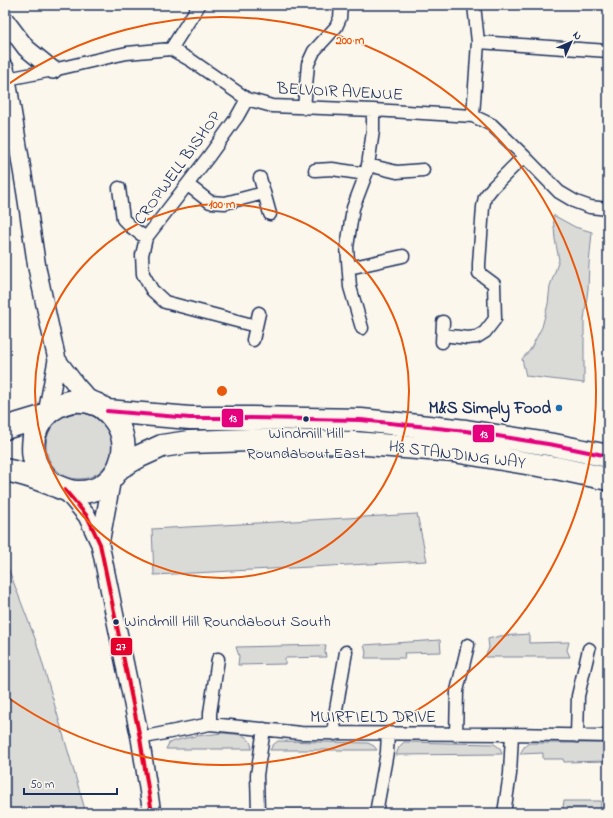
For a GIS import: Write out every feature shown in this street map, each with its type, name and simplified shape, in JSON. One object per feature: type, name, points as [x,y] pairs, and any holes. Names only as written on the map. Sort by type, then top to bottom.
[{"type":"highway","points":[[7,428],[46,414],[57,406],[68,402],[80,401],[100,407],[118,423],[123,438],[124,453],[115,473],[102,486],[90,491],[77,492],[9,470]]},
{"type":"highway","name":"H8 STANDING WAY","points":[[100,407],[190,418],[360,420],[466,431],[608,456]]},
{"type":"highway","points":[[46,414],[36,429],[33,444],[35,460],[42,474],[59,487]]},
{"type":"highway","name":"H8 STANDING WAY","points":[[115,473],[140,456],[162,446],[189,442],[251,440],[354,443],[454,451],[556,468],[608,479]]},
{"type":"street","points":[[46,414],[57,360],[37,268],[6,74],[53,70],[120,54],[171,49],[199,5]]},
{"type":"street","points":[[304,108],[308,64],[314,51],[336,27],[340,18],[341,5]]},
{"type":"street","points":[[472,116],[478,42],[474,5]]},
{"type":"street","points":[[5,20],[26,48],[53,70]]},
{"type":"street","points":[[478,42],[608,51]]},
{"type":"street","name":"BELVOIR AVENUE","points":[[171,49],[192,61],[247,99],[272,106],[472,116],[492,125],[559,192],[576,202],[590,207],[608,209]]},
{"type":"street","name":"CROPWELL BISHOP","points":[[247,99],[237,117],[188,185],[146,238],[142,255],[143,274],[152,290],[165,302],[256,326]]},
{"type":"street","points":[[362,328],[350,287],[347,247],[353,208],[367,170],[373,131],[373,110]]},
{"type":"street","points":[[443,322],[443,339],[467,338],[477,337],[485,332],[494,319],[494,284],[479,273],[483,207],[485,197],[493,187],[524,156]]},
{"type":"street","points":[[316,170],[367,170],[397,172],[422,170]]},
{"type":"street","points":[[260,178],[270,214]]},
{"type":"street","points":[[188,185],[210,202],[225,204],[264,193]]},
{"type":"street","points":[[119,188],[124,219],[131,227],[146,238]]},
{"type":"street","points":[[349,268],[403,256]]},
{"type":"street","points":[[253,340],[259,314]]},
{"type":"street","points":[[57,360],[76,385],[100,407]]},
{"type":"street","points":[[100,544],[115,473]]},
{"type":"street","points":[[59,487],[87,516],[100,544],[140,738],[152,813]]},
{"type":"street","points":[[456,734],[457,691],[468,645]]},
{"type":"street","points":[[577,736],[578,696],[589,649]]},
{"type":"street","points":[[335,734],[334,721],[346,652]]},
{"type":"street","points":[[210,724],[210,713],[218,659]]},
{"type":"street","name":"MUIRFIELD DRIVE","points":[[140,738],[210,724],[301,733],[608,736]]},
{"type":"street","points":[[258,813],[257,776],[264,729]]},
{"type":"street","points":[[376,813],[387,752],[388,733]]},
{"type":"street","points":[[504,813],[510,774],[512,734]]},
{"type":"shaded area","points":[[553,215],[575,227],[592,232],[584,320],[584,383],[526,376],[522,359],[530,350],[542,327],[548,304],[550,286],[559,260]]},
{"type":"shaded area","points":[[73,413],[85,413],[92,415],[103,422],[110,433],[112,446],[110,459],[103,470],[92,477],[85,479],[73,479],[66,477],[55,470],[48,459],[46,452],[46,440],[48,433],[55,422],[66,415]]},
{"type":"shaded area","points":[[417,514],[427,561],[154,575],[152,529]]},
{"type":"shaded area","points":[[5,560],[36,641],[86,813],[5,813]]},
{"type":"shaded area","points":[[529,634],[529,643],[569,642],[567,650],[570,657],[485,657],[489,648],[488,639],[500,636]]},
{"type":"shaded area","points":[[440,640],[441,652],[404,653],[405,658],[365,658],[366,652],[364,645]]},
{"type":"shaded area","points":[[326,645],[326,657],[285,658],[285,664],[238,665],[239,656],[236,647]]},
{"type":"shaded area","points":[[223,733],[238,734],[246,737],[251,744],[252,749],[166,749],[169,743],[182,739]]},
{"type":"shaded area","points":[[278,741],[368,743],[374,746],[377,750],[270,750]]},
{"type":"shaded area","points":[[404,742],[494,744],[500,748],[502,754],[396,755],[399,747]]},
{"type":"shaded area","points":[[529,743],[608,743],[608,761],[564,762],[563,759],[543,759],[543,753],[520,754],[524,747]]},
{"type":"shaded area","points":[[564,801],[601,801],[600,813],[562,813]]},
{"type":"shaded area","points":[[267,809],[350,809],[351,813],[268,813]]},
{"type":"transit line","name":"13","points":[[107,411],[190,418],[361,420],[466,431],[554,445],[608,456]]},
{"type":"transit line","name":"27","points":[[65,490],[87,516],[100,544],[140,738],[152,813]]},
{"type":"place","name":"M&S Simply Food","points":[[559,408]]},
{"type":"place","name":"Windmill Hill Roundabout East","points":[[306,419]]},
{"type":"place","name":"Windmill Hill Roundabout South","points":[[116,622]]}]
